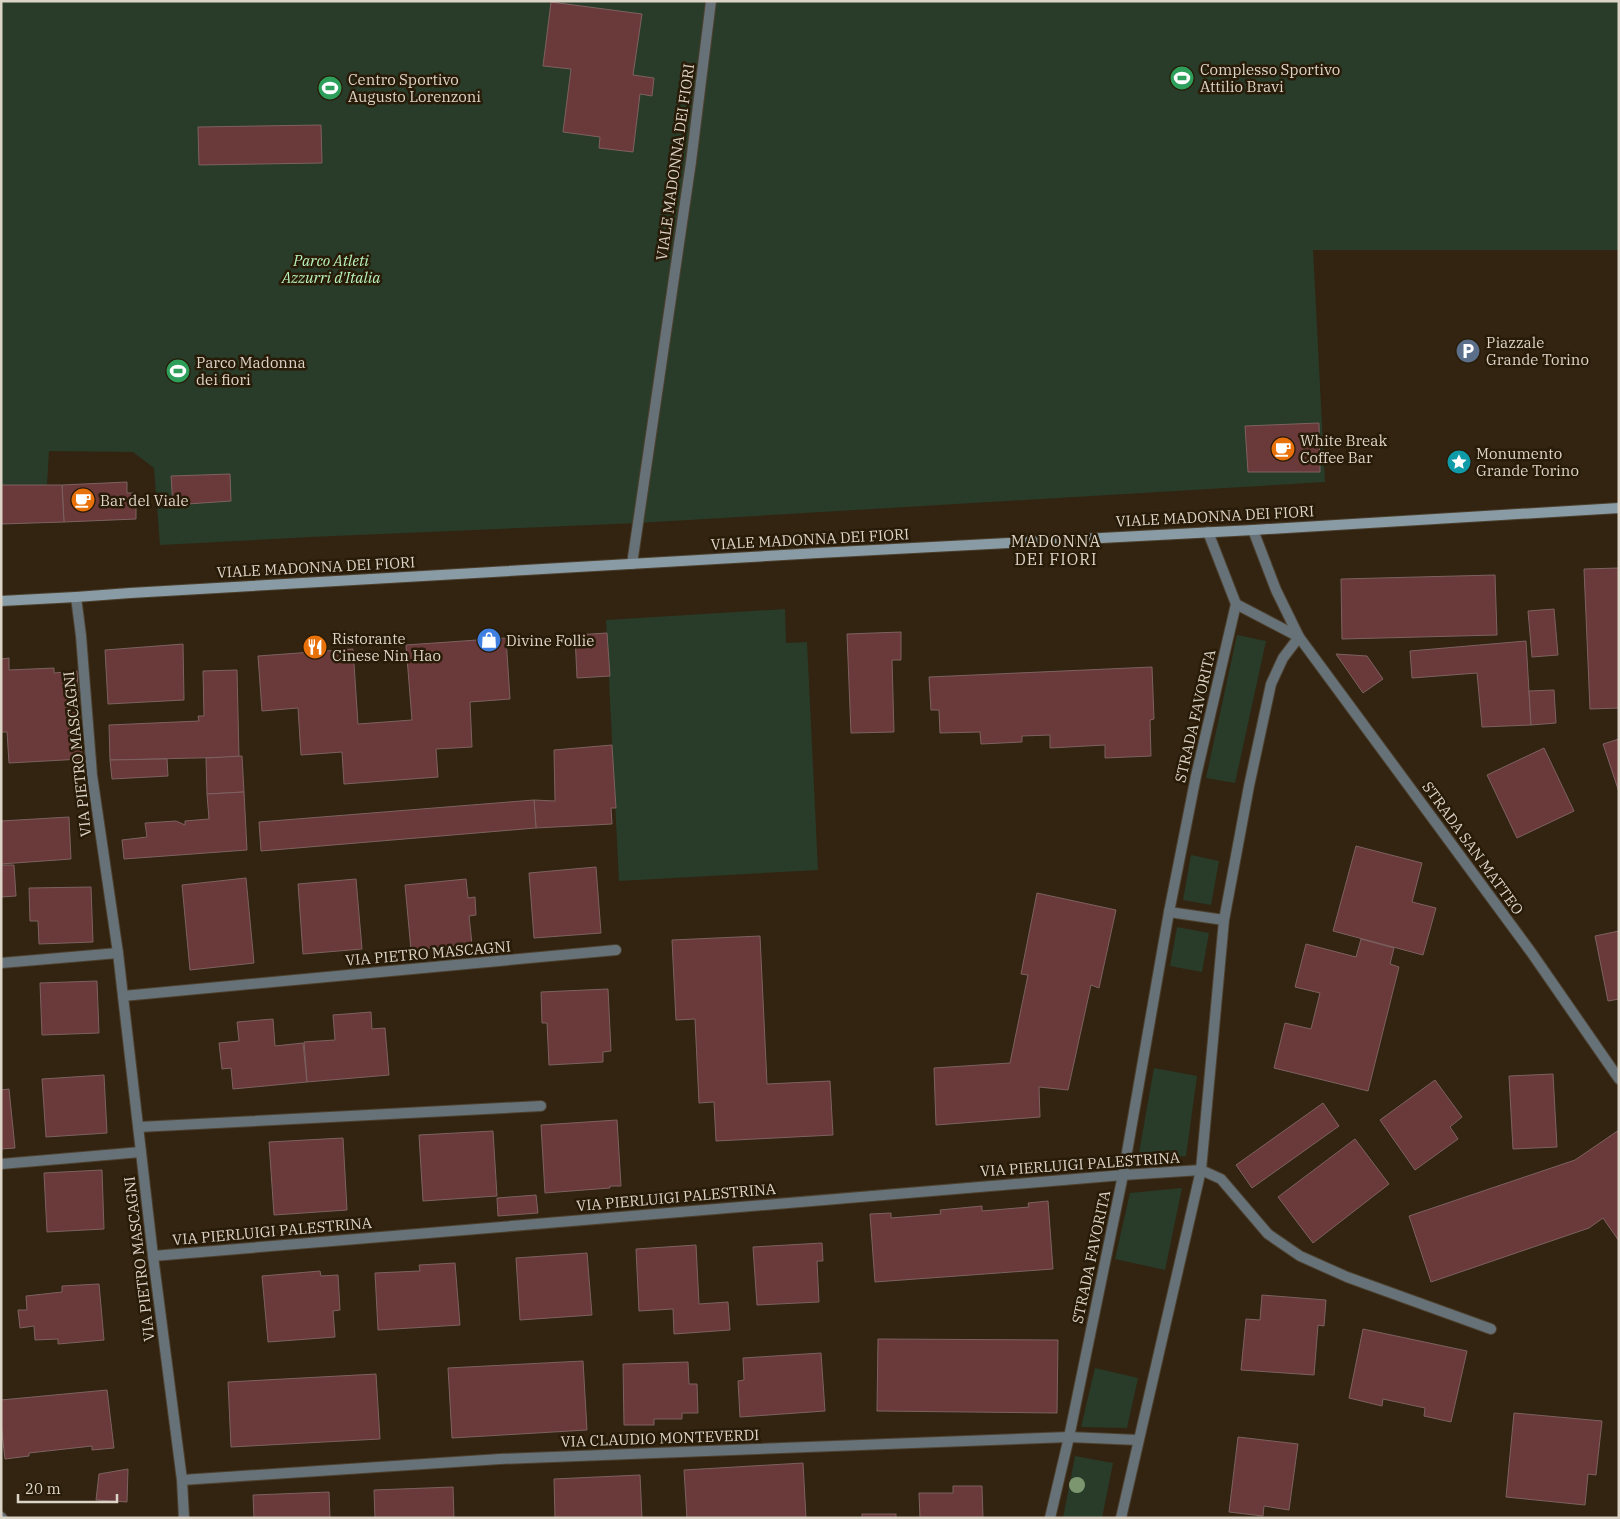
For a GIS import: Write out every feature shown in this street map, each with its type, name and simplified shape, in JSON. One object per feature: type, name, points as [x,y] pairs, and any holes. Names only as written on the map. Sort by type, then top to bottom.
[{"type":"main road","name":"VIALE MADONNA DEI FIORI","points":[[1,601],[1619,508]]},
{"type":"street","name":"VIALE MADONNA DEI FIORI","points":[[632,564],[691,162],[711,1]]},
{"type":"street","name":"STRADA SAN MATTEO","points":[[1253,530],[1276,590],[1299,637],[1531,952],[1619,1079]]},
{"type":"street","points":[[1208,532],[1236,604]]},
{"type":"street","name":"VIA PIETRO MASCAGNI","points":[[76,598],[81,636],[92,774],[118,953],[153,1256],[182,1480],[184,1518]]},
{"type":"street","name":"STRADA SAN MATTEO","points":[[1236,604],[1299,637]]},
{"type":"street","name":"STRADA FAVORITA","points":[[1050,1518],[1069,1437],[1122,1175],[1169,912],[1196,776],[1236,604]]},
{"type":"street","points":[[1121,1518],[1201,1170],[1224,920],[1247,796],[1271,684],[1282,658],[1299,637]]},
{"type":"street","points":[[1169,912],[1224,920]]},
{"type":"street","name":"VIA PIETRO MASCAGNI","points":[[123,996],[616,950]]},
{"type":"street","points":[[1,963],[118,953]]},
{"type":"street","points":[[139,1127],[541,1106]]},
{"type":"street","points":[[1,1164],[141,1152]]},
{"type":"street","points":[[1201,1170],[1220,1179],[1268,1234],[1300,1256],[1347,1277],[1491,1329]]},
{"type":"street","name":"VIA PIERLUIGI PALESTRINA","points":[[153,1256],[1201,1170]]},
{"type":"street","name":"VIA CLAUDIO MONTEVERDI","points":[[182,1480],[500,1459],[1069,1437],[1138,1440]]},
{"type":"green space","name":"Parco Atleti Azzurri d'Italia","points":[[1,1],[1619,1],[1619,250],[1313,250],[1325,482],[638,523],[160,545],[154,468],[133,452],[49,451],[47,485],[1,485]]},
{"type":"green space","points":[[785,609],[786,643],[807,642],[818,870],[619,881],[606,620]]},
{"type":"green space","points":[[1237,635],[1266,641],[1235,783],[1206,778]]},
{"type":"green space","points":[[1191,855],[1219,861],[1211,905],[1183,900]]},
{"type":"green space","points":[[1177,927],[1209,933],[1202,972],[1170,966]]},
{"type":"green space","points":[[1154,1068],[1197,1076],[1186,1156],[1138,1159]]},
{"type":"green space","points":[[1182,1188],[1165,1270],[1115,1259],[1130,1193]]},
{"type":"green space","points":[[1095,1368],[1138,1378],[1127,1428],[1081,1427]]},
{"type":"green space","points":[[1075,1456],[1113,1463],[1102,1518],[1063,1518]]},
{"type":"building","points":[[551,2],[642,14],[633,75],[654,78],[652,96],[640,94],[633,152],[599,148],[600,137],[563,132],[571,69],[543,66]]},
{"type":"building","points":[[321,125],[322,163],[199,165],[198,127]]},
{"type":"building","name":"White Break Coffee Bar","points":[[1319,423],[1320,472],[1248,472],[1245,426]]},
{"type":"building","points":[[230,474],[231,501],[173,505],[171,476]]},
{"type":"building","points":[[127,482],[127,493],[136,493],[136,519],[64,522],[62,485]]},
{"type":"building","points":[[1,485],[62,485],[64,522],[1,524]]},
{"type":"building","points":[[1619,568],[1619,708],[1590,709],[1584,569]]},
{"type":"building","points":[[1495,575],[1497,635],[1342,639],[1341,579]]},
{"type":"building","points":[[1554,609],[1558,655],[1532,657],[1528,611]]},
{"type":"building","points":[[901,632],[901,660],[892,660],[894,732],[851,733],[847,634]]},
{"type":"building","points":[[607,633],[610,676],[577,678],[575,635]]},
{"type":"building","points":[[506,638],[510,699],[470,702],[472,747],[436,749],[438,777],[344,784],[342,752],[301,755],[298,708],[262,711],[258,656],[353,649],[358,724],[412,720],[406,645]]},
{"type":"building","points":[[1526,641],[1531,725],[1482,727],[1477,673],[1412,678],[1410,651]]},
{"type":"building","points":[[183,644],[184,700],[108,704],[105,650]]},
{"type":"building","points":[[1336,654],[1367,656],[1383,679],[1363,693]]},
{"type":"building","points":[[9,658],[9,670],[54,668],[54,673],[77,671],[82,759],[9,763],[7,732],[1,732],[1,659]]},
{"type":"building","points":[[1152,667],[1154,719],[1150,720],[1151,756],[1105,758],[1105,745],[1050,748],[1050,735],[1022,736],[1022,742],[981,744],[980,732],[940,733],[939,710],[931,710],[929,677]]},
{"type":"building","points":[[237,670],[239,757],[110,760],[109,725],[199,721],[198,716],[204,716],[203,671]]},
{"type":"building","points":[[1554,690],[1556,723],[1531,725],[1529,691]]},
{"type":"building","points":[[1619,739],[1619,792],[1603,744]]},
{"type":"building","points":[[612,745],[616,808],[611,808],[612,824],[536,828],[534,800],[555,801],[554,750]]},
{"type":"building","points":[[1544,748],[1574,811],[1517,838],[1487,775]]},
{"type":"building","points":[[242,756],[244,792],[207,794],[206,758]]},
{"type":"building","points":[[167,759],[168,776],[112,779],[110,760]]},
{"type":"building","points":[[244,792],[247,850],[124,859],[122,840],[147,837],[145,823],[176,821],[185,825],[185,821],[209,819],[207,794]]},
{"type":"building","points":[[534,800],[536,828],[261,851],[259,822]]},
{"type":"building","points":[[69,817],[71,859],[1,864],[1,821]]},
{"type":"building","points":[[1356,846],[1422,863],[1412,902],[1436,908],[1423,955],[1333,931]]},
{"type":"building","points":[[1,865],[14,865],[16,896],[1,897]]},
{"type":"building","points":[[596,867],[601,933],[534,938],[529,873]]},
{"type":"building","points":[[246,878],[254,963],[190,970],[182,885]]},
{"type":"building","points":[[356,879],[362,949],[303,954],[298,884]]},
{"type":"building","points":[[466,879],[468,898],[475,897],[476,915],[469,916],[472,944],[411,950],[405,885]]},
{"type":"building","points":[[91,887],[93,942],[39,944],[38,921],[30,921],[29,888]]},
{"type":"building","points":[[1037,893],[1116,910],[1099,988],[1091,985],[1068,1090],[1039,1087],[1040,1117],[936,1125],[934,1068],[1010,1063],[1028,975],[1021,974]]},
{"type":"building","points":[[1619,931],[1619,999],[1608,1001],[1595,936]]},
{"type":"building","points":[[760,936],[767,1084],[830,1081],[833,1135],[716,1141],[714,1102],[699,1103],[695,1019],[676,1020],[672,940]]},
{"type":"building","points":[[1361,939],[1394,948],[1390,964],[1399,967],[1368,1091],[1274,1068],[1285,1023],[1311,1029],[1320,993],[1295,987],[1306,944],[1356,957]]},
{"type":"building","points":[[97,981],[99,1033],[42,1035],[40,983]]},
{"type":"building","points":[[608,989],[611,1051],[603,1052],[603,1062],[549,1065],[547,1023],[542,1023],[541,992]]},
{"type":"building","points":[[371,1012],[372,1029],[385,1028],[389,1075],[307,1082],[304,1042],[335,1040],[333,1015]]},
{"type":"building","points":[[273,1019],[275,1046],[303,1043],[307,1082],[233,1089],[231,1068],[222,1069],[219,1043],[239,1041],[237,1022]]},
{"type":"building","points":[[1553,1074],[1557,1147],[1513,1149],[1509,1076]]},
{"type":"building","points":[[104,1075],[107,1133],[46,1137],[42,1079]]},
{"type":"building","points":[[1435,1080],[1462,1117],[1450,1127],[1458,1139],[1415,1170],[1380,1120]]},
{"type":"building","points":[[9,1089],[15,1148],[1,1149],[1,1090]]},
{"type":"building","points":[[1323,1103],[1339,1126],[1252,1188],[1236,1165]]},
{"type":"building","points":[[617,1120],[621,1186],[545,1193],[541,1125]]},
{"type":"building","points":[[1619,1130],[1619,1241],[1603,1218],[1589,1228],[1431,1282],[1409,1216],[1575,1160]]},
{"type":"building","points":[[493,1131],[497,1196],[423,1201],[419,1135]]},
{"type":"building","points":[[343,1138],[347,1210],[274,1215],[269,1142]]},
{"type":"building","points":[[1355,1139],[1389,1184],[1313,1243],[1278,1197]]},
{"type":"building","points":[[102,1170],[104,1229],[47,1232],[44,1173]]},
{"type":"building","points":[[536,1195],[538,1213],[498,1216],[497,1198]]},
{"type":"building","points":[[1048,1201],[1053,1269],[875,1282],[870,1214],[891,1213],[891,1218],[941,1214],[940,1210],[982,1206],[982,1211],[1029,1207],[1028,1203]]},
{"type":"building","points":[[822,1243],[823,1261],[817,1261],[819,1302],[757,1305],[753,1247]]},
{"type":"building","points":[[696,1245],[699,1304],[728,1302],[730,1330],[674,1334],[673,1309],[639,1311],[636,1249]]},
{"type":"building","points":[[587,1253],[592,1315],[520,1320],[516,1258]]},
{"type":"building","points":[[455,1263],[460,1325],[378,1330],[375,1273],[420,1271],[419,1265]]},
{"type":"building","points":[[320,1271],[321,1276],[338,1275],[340,1310],[333,1311],[335,1337],[268,1342],[262,1276]]},
{"type":"building","points":[[99,1284],[104,1340],[58,1344],[58,1339],[35,1340],[34,1326],[20,1328],[18,1310],[27,1310],[26,1296],[62,1292],[62,1286]]},
{"type":"building","points":[[1262,1295],[1326,1300],[1324,1326],[1318,1325],[1314,1375],[1241,1370],[1246,1319],[1260,1320]]},
{"type":"building","points":[[1363,1329],[1467,1351],[1451,1422],[1424,1416],[1425,1408],[1383,1399],[1382,1406],[1349,1398]]},
{"type":"building","points":[[878,1339],[1058,1340],[1057,1413],[877,1411]]},
{"type":"building","points":[[821,1353],[825,1411],[740,1417],[738,1381],[744,1380],[743,1358]]},
{"type":"building","points":[[583,1361],[587,1430],[452,1438],[448,1368]]},
{"type":"building","points":[[688,1362],[689,1384],[697,1384],[698,1413],[682,1413],[682,1419],[654,1419],[654,1425],[624,1425],[623,1364]]},
{"type":"building","points":[[376,1374],[380,1439],[231,1447],[228,1382]]},
{"type":"building","points":[[107,1390],[114,1448],[92,1450],[92,1446],[29,1453],[29,1456],[5,1459],[1,1423],[1,1400]]},
{"type":"building","points":[[1514,1413],[1602,1421],[1596,1475],[1588,1474],[1585,1505],[1506,1497]]},
{"type":"building","points":[[1238,1437],[1298,1444],[1289,1510],[1264,1506],[1263,1516],[1229,1512]]},
{"type":"building","points":[[803,1463],[806,1518],[687,1518],[684,1470]]},
{"type":"building","points":[[128,1469],[127,1502],[96,1500],[99,1474]]},
{"type":"building","points":[[640,1475],[642,1518],[555,1518],[554,1479]]},
{"type":"building","points":[[953,1486],[982,1486],[983,1518],[920,1518],[919,1493],[953,1493]]},
{"type":"building","points":[[453,1487],[454,1518],[375,1518],[374,1490]]},
{"type":"building","points":[[329,1492],[330,1518],[254,1518],[253,1495]]},
{"type":"building","points":[[862,1514],[896,1514],[896,1518],[862,1518]]},
{"type":"place","name":"Complesso Sportivo Attilio Bravi","points":[[1182,78]]},
{"type":"place","name":"Centro Sportivo Augusto Lorenzoni","points":[[330,88]]},
{"type":"place","name":"Piazzale Grande Torino","points":[[1468,351]]},
{"type":"place","name":"Parco Madonna dei fiori","points":[[178,371]]},
{"type":"place","name":"White Break Coffee Bar","points":[[1283,449]]},
{"type":"place","name":"Monumento Grande Torino","points":[[1459,462]]},
{"type":"place","name":"Bar del Viale","points":[[83,500]]},
{"type":"place","name":"Divine Follie","points":[[489,640]]},
{"type":"place","name":"Ristorante Cinese Nin Hao","points":[[315,647]]},
{"type":"district","name":"MADONNA DEI FIORI","points":[[1056,550]]}]
